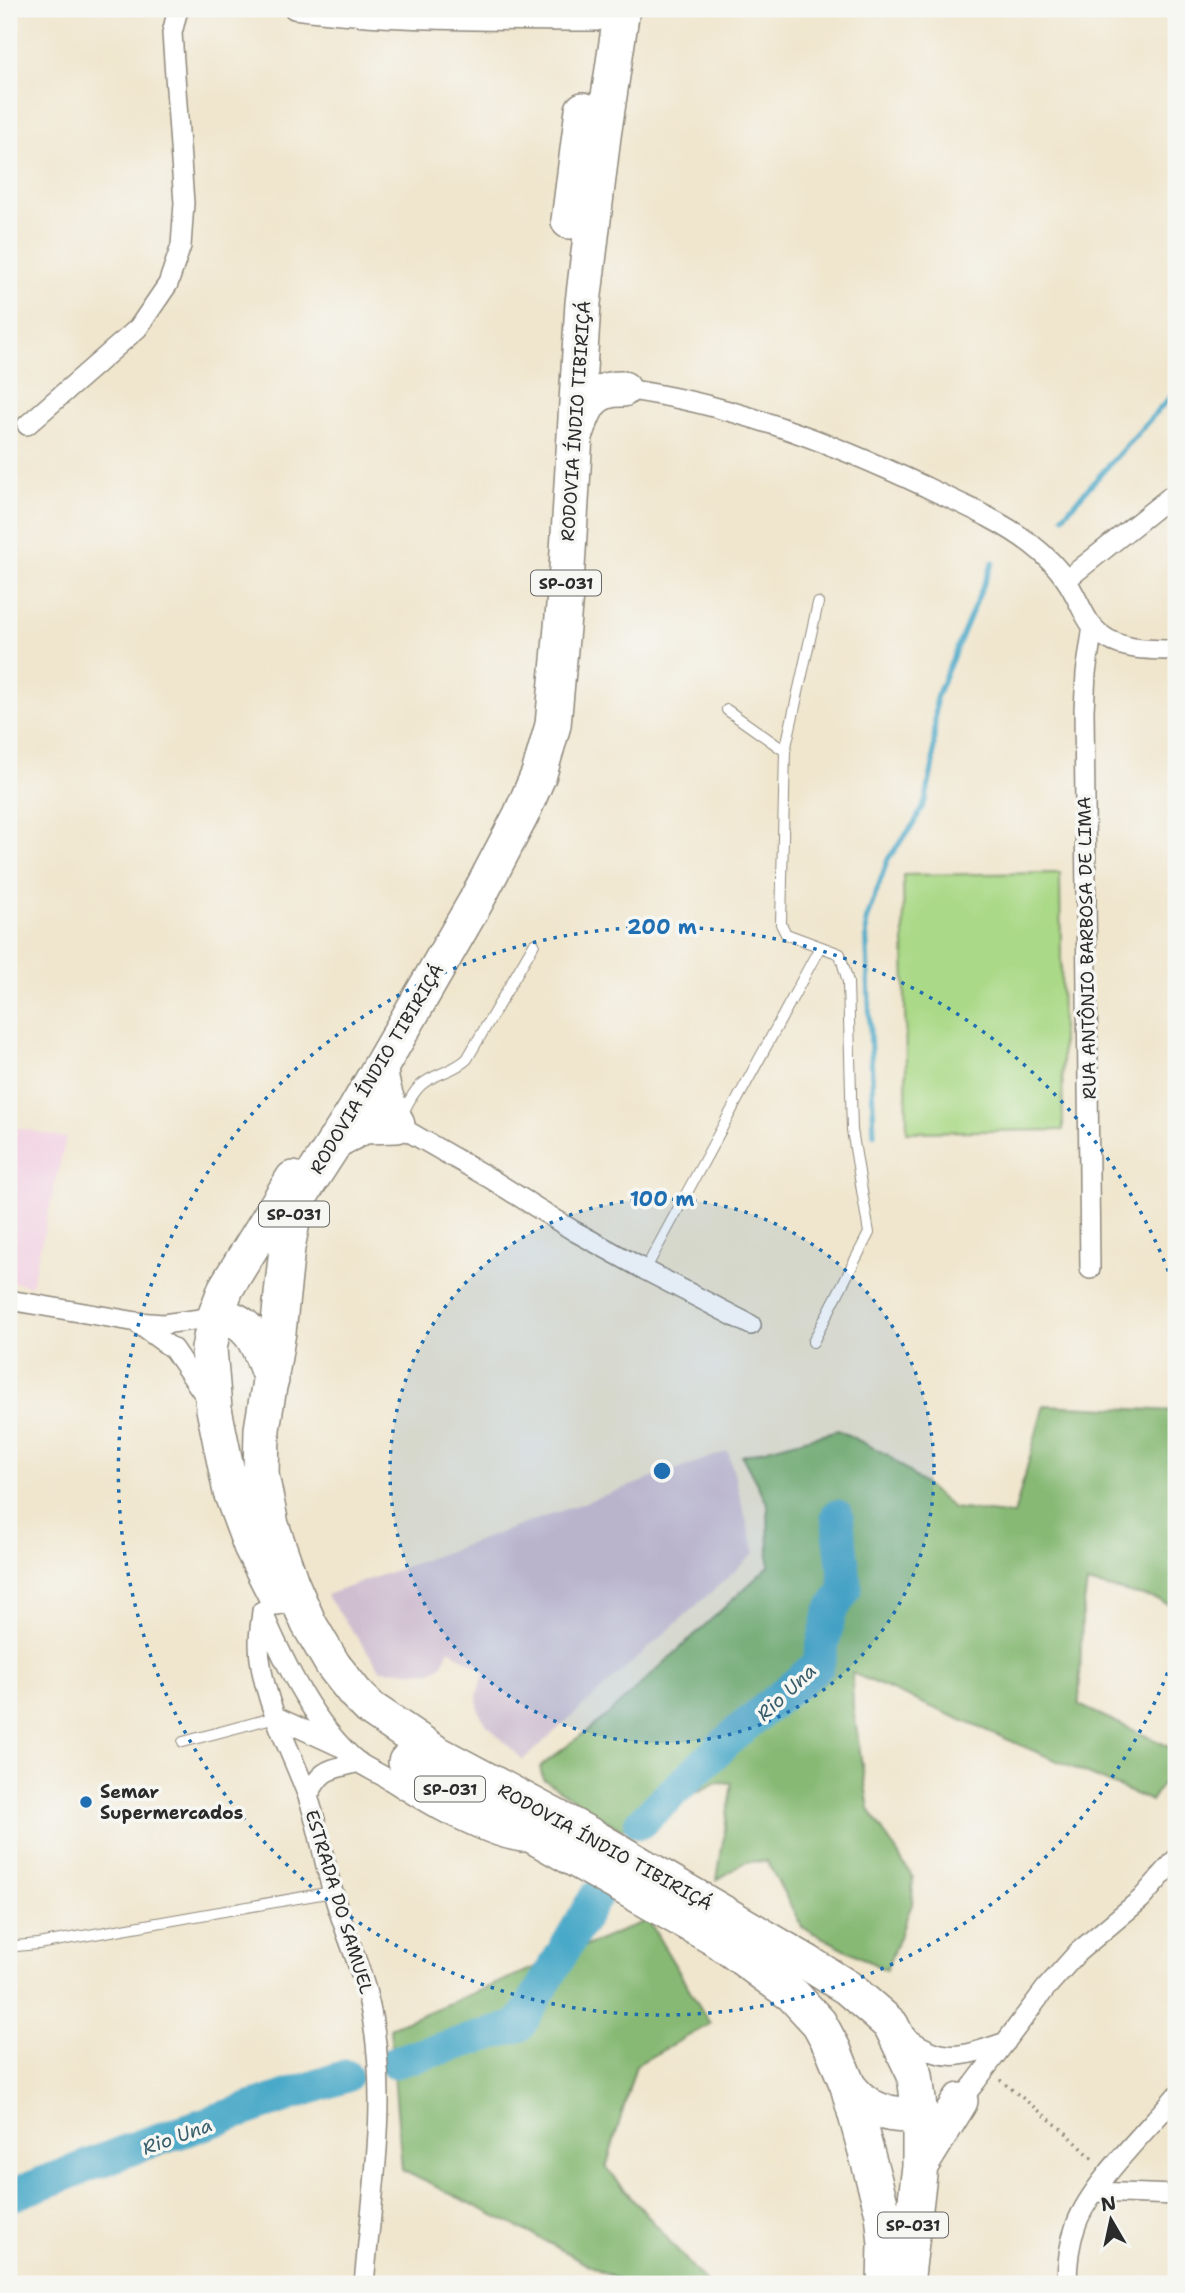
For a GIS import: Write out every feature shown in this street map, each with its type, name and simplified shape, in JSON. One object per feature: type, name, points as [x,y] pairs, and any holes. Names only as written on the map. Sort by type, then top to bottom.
[{"type":"highway","name":"RODOVIA ÍNDIO TIBIRIÇÁ","points":[[606,13],[603,136],[583,303],[566,584],[553,725],[540,774],[475,903],[380,1069],[302,1193],[293,1217],[262,1429],[261,1475],[271,1525],[291,1583],[309,1624],[333,1665],[355,1693],[385,1720],[436,1753],[595,1838],[808,1963],[848,1988],[891,2025],[915,2075],[920,2116],[920,2166],[906,2284]]},
{"type":"highway","name":"RODOVIA ÍNDIO TIBIRIÇÁ","points":[[606,13],[575,162],[559,324],[550,565],[542,691],[533,738],[518,785],[480,859],[337,1106],[226,1288],[215,1317],[209,1349],[214,1409],[231,1492],[247,1538],[311,1663],[345,1715],[393,1754],[440,1783],[718,1940],[793,1995],[819,2023],[848,2086],[883,2213],[886,2244],[885,2284]]},
{"type":"highway","points":[[583,303],[590,351],[595,363],[623,389]]},
{"type":"highway","points":[[571,470],[578,429],[587,407],[601,391],[610,388],[623,389]]},
{"type":"highway","points":[[335,1141],[364,1126],[397,1125],[381,1085],[380,1069]]},
{"type":"highway","points":[[215,1317],[226,1317],[240,1323],[250,1332],[271,1380]]},
{"type":"highway","points":[[848,2086],[866,2106],[876,2111],[890,2115],[920,2116]]},
{"type":"highway","points":[[920,2166],[960,2101]]},
{"type":"street","points":[[27,425],[138,328],[168,284],[181,246],[184,203],[172,33],[180,9]]},
{"type":"street","points":[[295,9],[355,17],[418,20],[606,13]]},
{"type":"street","points":[[623,389],[708,405],[777,425],[877,464],[999,523],[1030,543],[1052,562],[1093,626],[1110,640],[1126,648],[1176,650]]},
{"type":"street","points":[[1066,580],[1176,492]]},
{"type":"street","name":"RUA ANTÔNIO BARBOSA DE LIMA","points":[[1090,1269],[1084,710],[1093,626]]},
{"type":"street","points":[[397,1125],[645,1270],[751,1325]]},
{"type":"street","points":[[9,1300],[137,1322],[163,1324],[215,1317]]},
{"type":"street","points":[[137,1322],[173,1349],[214,1409]]},
{"type":"street","points":[[247,1538],[251,1574],[262,1611],[283,1659],[307,1701],[353,1756]]},
{"type":"street","points":[[262,1611],[259,1644],[261,1657],[276,1717],[308,1796]]},
{"type":"street","points":[[276,1717],[353,1756],[421,1802],[481,1830],[509,1840],[551,1845]]},
{"type":"street","name":"ESTRADA DO SAMUEL","points":[[353,1756],[325,1771],[316,1779],[308,1796],[332,1892],[368,1997],[376,2038],[377,2144],[364,2284]]},
{"type":"street","points":[[920,2116],[935,2113],[960,2101],[1046,1988],[1078,1952],[1141,1899],[1175,1864]]},
{"type":"street","points":[[891,2025],[911,2040],[940,2055],[964,2055],[1006,2042]]},
{"type":"street","points":[[1067,2284],[1067,2259],[1076,2224],[1094,2192],[1176,2096]]},
{"type":"street","points":[[1094,2192],[1176,2194]]},
{"type":"lane","points":[[813,1342],[869,1233],[852,1130],[848,982],[840,954],[786,934],[781,925],[785,751],[818,603]]},
{"type":"lane","points":[[727,710],[785,751]]},
{"type":"lane","points":[[397,1125],[419,1087],[428,1080],[452,1071],[467,1059],[534,944]]},
{"type":"lane","points":[[645,1270],[820,947]]},
{"type":"lane","points":[[183,1742],[276,1717]]},
{"type":"lane","points":[[9,1944],[38,1944],[332,1892]]},
{"type":"path","points":[[986,2069],[1063,2130],[1108,2175]]},
{"type":"shaded area","points":[[9,1126],[66,1138],[31,1286],[9,1281]]},
{"type":"shaded area","points":[[728,1451],[755,1553],[523,1760],[487,1725],[479,1712],[477,1694],[485,1672],[449,1649],[443,1664],[431,1672],[381,1670],[326,1595]]},
{"type":"green space","points":[[1060,873],[1063,1130],[907,1132],[903,875]]},
{"type":"green space","points":[[1044,1405],[1176,1411],[1176,1609],[1160,1600],[1087,1583],[1082,1617],[1079,1705],[1176,1750],[1176,1762],[1151,1801],[852,1673],[853,1707],[869,1809],[913,1878],[912,1904],[886,1970],[802,1927],[767,1861],[746,1862],[717,1880],[732,1783],[717,1782],[621,1830],[543,1779],[540,1767],[610,1713],[769,1566],[768,1505],[742,1456],[838,1430],[888,1455],[953,1508],[1014,1515]]},
{"type":"green space","points":[[648,1920],[710,2024],[636,2065],[606,2168],[707,2284],[625,2284],[530,2233],[402,2170],[390,2028]]},
{"type":"waterway","points":[[1063,516],[1173,394],[1176,364]]},
{"type":"waterway","points":[[874,1134],[866,921],[888,859],[915,822],[926,799],[933,764],[936,698],[993,562]]},
{"type":"waterway","name":"Rio Una","points":[[640,1823],[734,1735],[818,1665],[830,1613],[846,1588],[837,1516]]},
{"type":"waterway","name":"Rio Una","points":[[395,2062],[519,2026],[596,1896]]},
{"type":"waterway","name":"Rio Una","points":[[9,2196],[139,2146],[346,2076]]},
{"type":"place","name":"Semar Supermercados","points":[[86,1802]]}]
